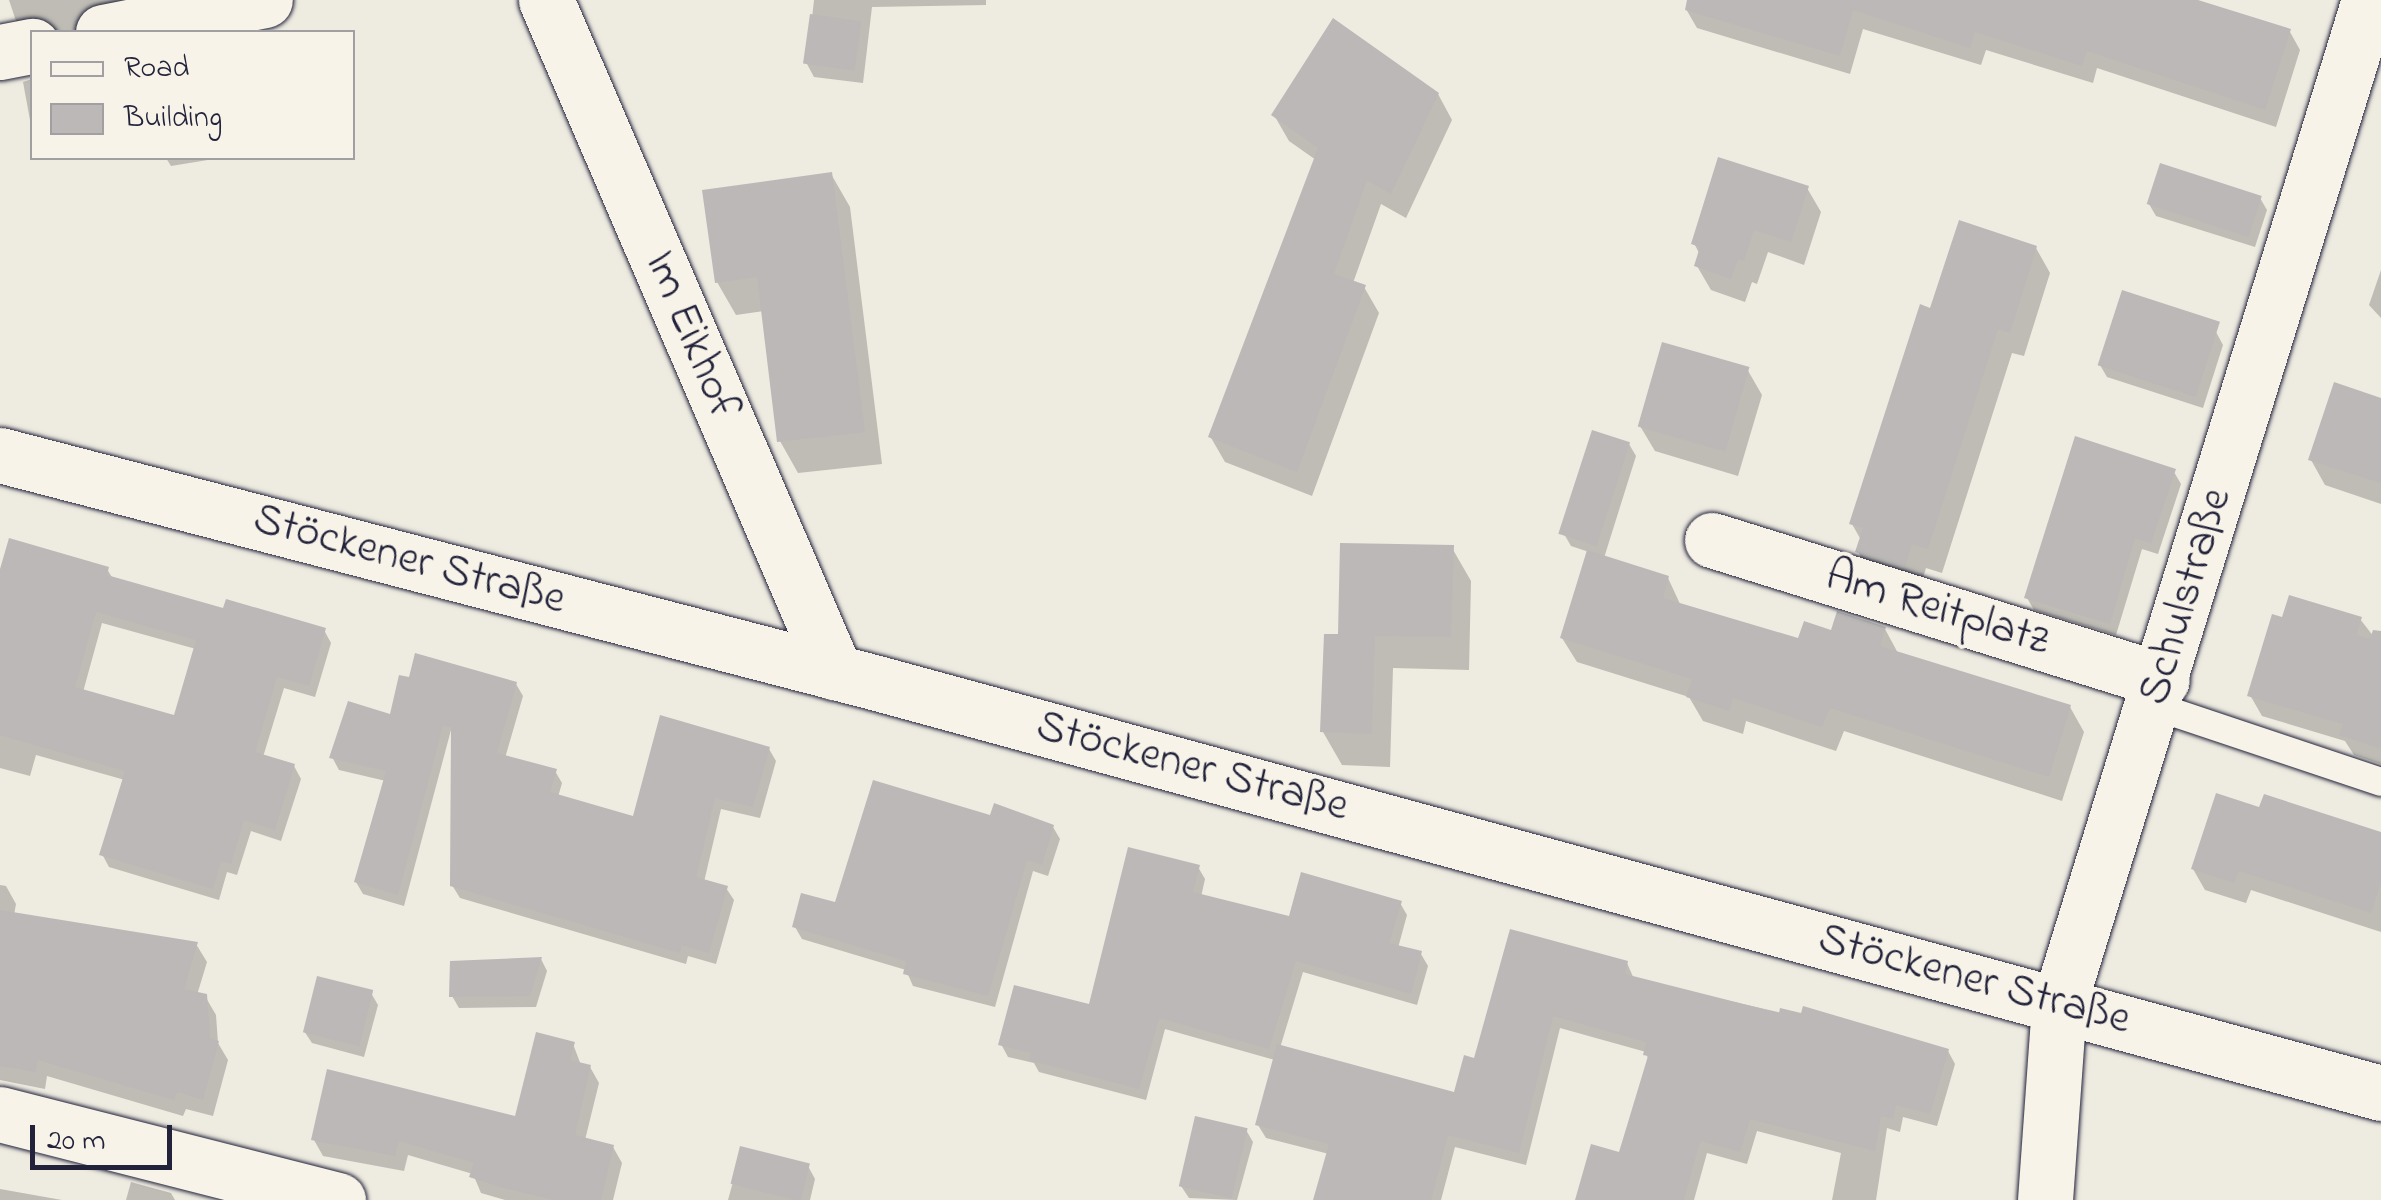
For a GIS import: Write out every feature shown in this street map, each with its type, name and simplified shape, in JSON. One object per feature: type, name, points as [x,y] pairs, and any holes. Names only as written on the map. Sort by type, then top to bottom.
[{"type":"street","points":[[113,30],[265,0]]},
{"type":"street","name":"Im Eikhof","points":[[546,0],[835,672]]},
{"type":"street","name":"Schulstraße","points":[[2044,1200],[2059,1004],[2370,0]]},
{"type":"street","points":[[0,52],[30,46]]},
{"type":"street","name":"Stöckener Straße","points":[[0,455],[835,672],[2381,1093]]},
{"type":"street","name":"Am Reitplatz","points":[[1712,540],[2158,693]]},
{"type":"street","points":[[0,1114],[266,1191],[338,1200]]},
{"type":"lane","points":[[2158,693],[2381,782]]},
{"type":"building","points":[[1687,0],[2198,0],[2291,29],[2265,110],[2087,51],[2082,66],[1975,32],[1970,48],[1853,10],[1840,56],[1685,10]]},
{"type":"building","points":[[810,14],[861,21],[855,71],[803,64]]},
{"type":"building","points":[[1333,18],[1439,93],[1391,194],[1367,180],[1334,274],[1366,285],[1297,472],[1208,437],[1318,148],[1271,115]]},
{"type":"building","points":[[1718,157],[1809,186],[1791,242],[1754,230],[1744,261],[1738,259],[1731,279],[1694,266],[1700,247],[1691,244]]},
{"type":"building","points":[[2160,163],[2262,196],[2248,237],[2147,204]]},
{"type":"building","points":[[832,172],[865,432],[777,442],[757,277],[715,283],[702,190]]},
{"type":"building","points":[[1959,220],[2037,246],[2010,333],[1998,329],[1928,549],[1912,544],[1905,567],[1855,552],[1863,528],[1849,524],[1920,304],[1930,308]]},
{"type":"building","points":[[2122,290],[2220,322],[2196,397],[2098,365]]},
{"type":"building","points":[[1662,342],[1749,367],[1725,452],[1638,427]]},
{"type":"building","points":[[2334,382],[2381,398],[2381,483],[2308,460]]},
{"type":"building","points":[[1592,430],[1630,442],[1596,546],[1558,534]]},
{"type":"building","points":[[2075,436],[2176,469],[2151,543],[2135,538],[2110,624],[2024,598]]},
{"type":"building","points":[[9,538],[109,567],[107,575],[223,608],[226,599],[326,628],[309,686],[277,677],[255,752],[295,764],[275,830],[244,820],[231,864],[221,861],[213,889],[99,855],[125,771],[0,735],[0,569]],"holes":[[[96,612],[196,640],[174,715],[75,687]]]},
{"type":"building","points":[[1340,543],[1454,545],[1451,637],[1375,636],[1372,734],[1320,732],[1324,634],[1338,634]]},
{"type":"building","points":[[1587,550],[1669,576],[1663,598],[1798,638],[1804,621],[1831,630],[1837,611],[1886,627],[1880,646],[2071,705],[2049,777],[1830,708],[1822,727],[1733,698],[1729,711],[1686,697],[1692,679],[1560,638]]},
{"type":"building","points":[[2289,595],[2362,617],[2356,635],[2370,639],[2373,630],[2381,631],[2381,749],[2339,735],[2343,724],[2247,696],[2272,614],[2282,617]]},
{"type":"building","points":[[415,653],[517,682],[497,753],[557,769],[550,792],[633,816],[660,715],[770,747],[753,807],[715,798],[696,877],[728,886],[709,953],[681,945],[680,953],[450,886],[451,727],[443,726],[398,895],[354,882],[386,771],[329,758],[348,701],[390,714],[399,675],[409,677]]},
{"type":"building","points":[[873,780],[990,815],[994,803],[1054,825],[1042,865],[1027,860],[988,996],[903,974],[906,961],[792,927],[801,893],[835,902]]},
{"type":"building","points":[[2216,793],[2259,807],[2264,794],[2381,832],[2381,882],[2371,913],[2239,871],[2234,883],[2191,869]]},
{"type":"building","points":[[1128,847],[1200,865],[1193,892],[1289,916],[1301,872],[1402,901],[1389,943],[1422,951],[1411,994],[1296,961],[1269,1049],[1159,1018],[1139,1089],[1029,1060],[1031,1053],[998,1045],[1014,985],[1089,1004]]},
{"type":"building","points":[[0,910],[198,942],[184,989],[207,994],[210,1038],[219,1041],[203,1100],[177,1092],[174,1100],[38,1060],[36,1072],[0,1066]]},
{"type":"building","points":[[1510,929],[1628,961],[1625,974],[1779,1013],[1780,1008],[1801,1013],[1803,1006],[1949,1049],[1930,1114],[1896,1105],[1893,1119],[1881,1116],[1875,1151],[1750,1119],[1740,1152],[1700,1141],[1684,1200],[1575,1200],[1591,1144],[1619,1152],[1648,1056],[1643,1055],[1646,1042],[1553,1016],[1519,1153],[1448,1135],[1431,1200],[1313,1200],[1329,1144],[1255,1125],[1277,1044],[1454,1092],[1464,1055],[1474,1058]]},
{"type":"building","points":[[542,957],[530,996],[449,997],[450,961]]},
{"type":"building","points":[[317,976],[373,990],[359,1046],[303,1032]]},
{"type":"building","points":[[536,1032],[575,1042],[570,1060],[591,1065],[575,1135],[614,1145],[601,1200],[554,1200],[500,1187],[469,1177],[474,1163],[399,1141],[395,1156],[311,1140],[327,1069],[515,1116]]},
{"type":"building","points":[[1195,1116],[1248,1128],[1231,1198],[1179,1186]]},
{"type":"building","points":[[740,1146],[810,1163],[801,1200],[731,1184]]}]
